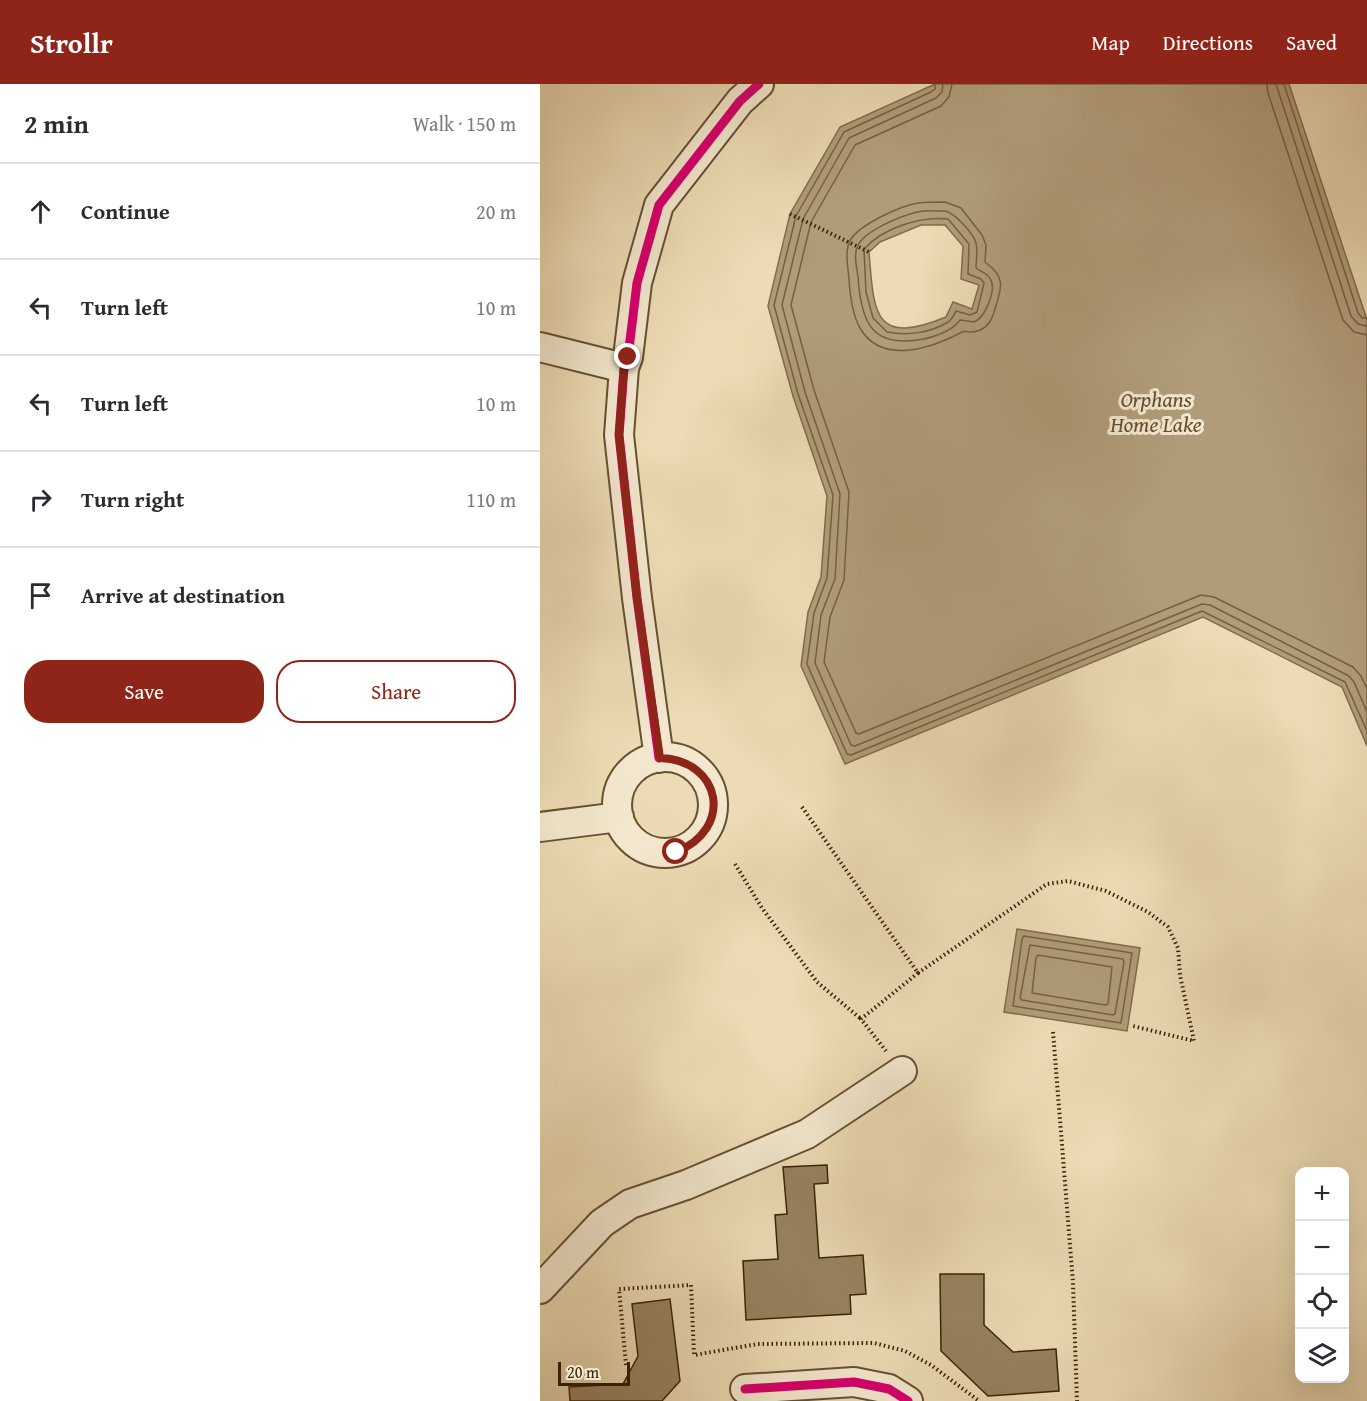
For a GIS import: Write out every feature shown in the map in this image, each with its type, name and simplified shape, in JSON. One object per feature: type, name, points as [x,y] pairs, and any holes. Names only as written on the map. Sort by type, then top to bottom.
[{"type":"street","points":[[660,758],[637,598],[619,435],[624,368],[628,357],[637,284],[659,205],[740,101],[759,84]]},
{"type":"street","points":[[540,347],[624,368]]},
{"type":"street","points":[[660,758],[676,758],[691,764],[703,775],[711,789],[713,805],[711,821],[703,836],[691,846],[676,852],[659,853],[645,849],[632,840],[619,817],[618,797],[623,783],[632,771],[645,762],[660,758]]},
{"type":"street","points":[[540,827],[619,817]]},
{"type":"street","points":[[540,1289],[602,1223],[630,1204],[686,1185],[807,1134],[902,1071]]},
{"type":"street","points":[[746,1389],[854,1382],[889,1389],[908,1401]]},
{"type":"path","points":[[790,214],[869,252]]},
{"type":"path","points":[[802,807],[918,973]]},
{"type":"path","points":[[735,864],[762,908],[817,982],[861,1019],[902,1071]]},
{"type":"path","points":[[861,1019],[918,973],[1047,884],[1068,881],[1106,891],[1148,912],[1168,927],[1178,948],[1179,975],[1194,1041],[1133,1026]]},
{"type":"path","points":[[1053,1032],[1073,1283],[1077,1401]]},
{"type":"path","points":[[626,1365],[619,1289],[690,1285],[694,1355],[758,1344],[874,1342],[905,1351],[931,1365],[979,1401]]},
{"type":"water","name":"Orphans Home Lake","points":[[935,84],[1289,84],[1367,320],[1367,746],[1342,687],[1203,617],[845,764],[801,666],[808,612],[821,577],[827,496],[793,396],[768,306],[790,214],[840,127]],"holes":[[[921,225],[945,225],[963,246],[961,279],[979,285],[972,309],[953,302],[946,317],[904,328],[891,326],[882,319],[876,307],[869,252],[880,242]]]},
{"type":"water","points":[[1017,929],[1140,948],[1127,1031],[1004,1012]]},
{"type":"building","points":[[827,1165],[828,1183],[814,1184],[819,1258],[863,1255],[866,1294],[850,1295],[851,1314],[746,1320],[743,1261],[778,1259],[775,1215],[787,1214],[783,1167]]},
{"type":"building","points":[[940,1274],[984,1274],[984,1325],[1013,1352],[1056,1349],[1059,1391],[988,1396],[941,1351]]},
{"type":"building","points":[[670,1299],[680,1381],[662,1401],[570,1401],[569,1387],[623,1384],[638,1356],[632,1304]]},
{"type":"cycle path","points":[[659,758],[637,598],[619,435],[624,368],[628,357],[637,283],[659,205],[740,101],[759,84]]},
{"type":"cycle path","points":[[745,1389],[854,1382],[889,1389],[908,1401]]},
{"type":"route","points":[[628,357],[624,368],[619,435],[637,598],[660,758],[676,758],[691,764],[703,775],[711,789],[713,805],[711,821],[703,836],[691,846],[676,852]]}]
